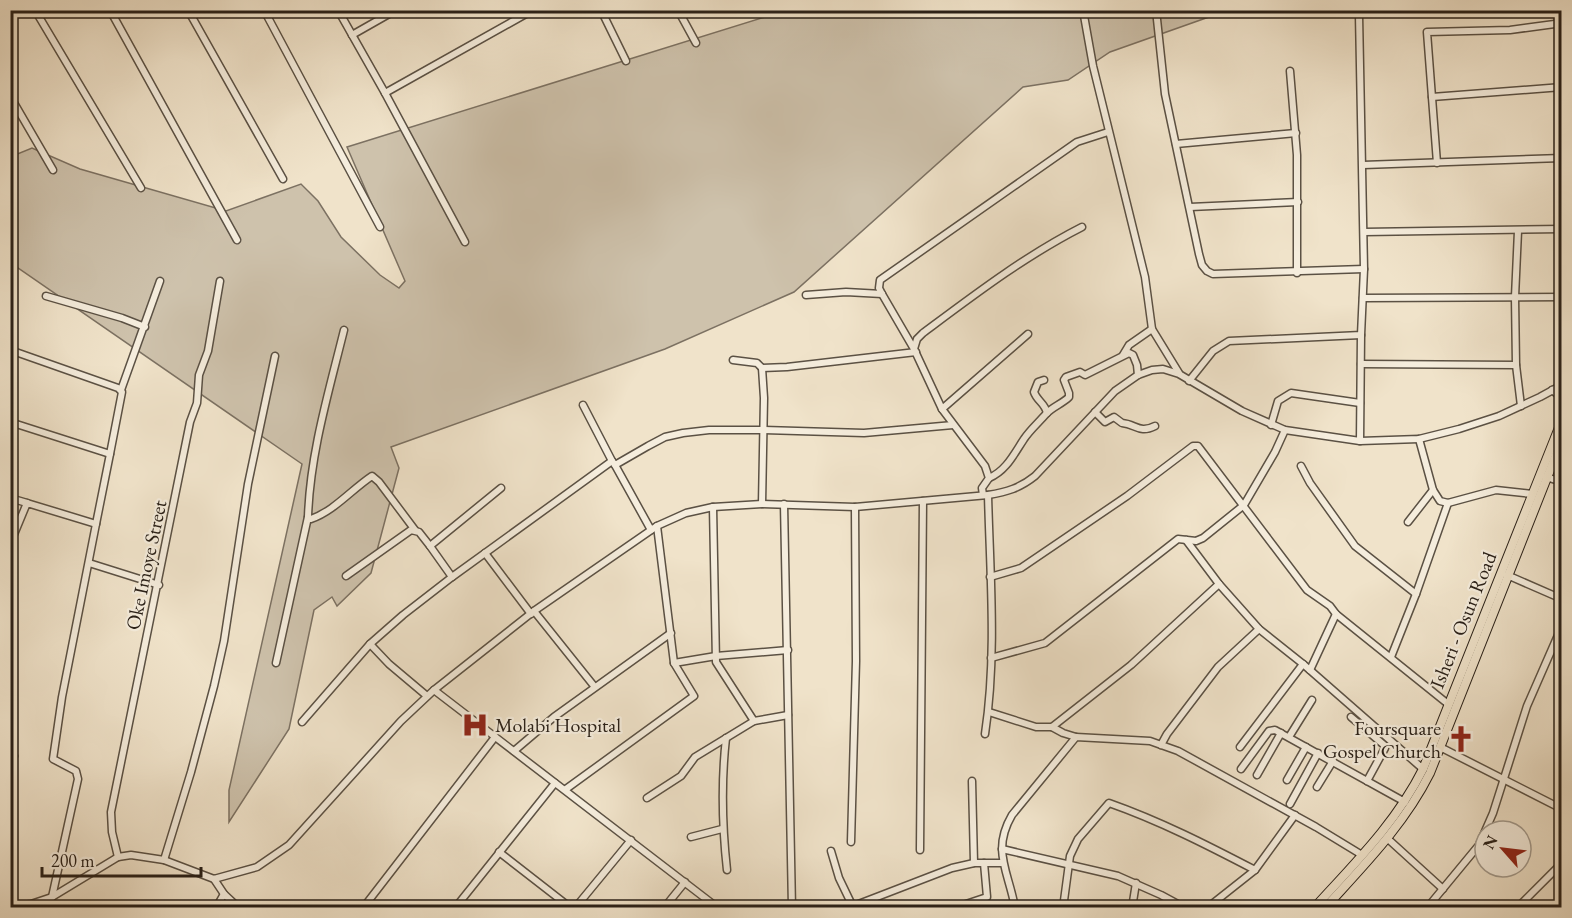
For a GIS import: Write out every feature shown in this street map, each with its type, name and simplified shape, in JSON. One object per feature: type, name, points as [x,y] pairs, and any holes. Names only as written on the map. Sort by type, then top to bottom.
[{"type":"main road","name":"Isheri - Osun Road","points":[[1314,908],[1380,837],[1405,802],[1423,769],[1562,420]]},
{"type":"main road","points":[[1325,908],[1388,839],[1421,790],[1562,440]]},
{"type":"street","points":[[35,10],[141,188]]},
{"type":"street","points":[[110,10],[237,240]]},
{"type":"street","points":[[188,10],[283,179]]},
{"type":"street","points":[[264,10],[380,227]]},
{"type":"street","points":[[338,10],[465,242]]},
{"type":"street","points":[[352,35],[396,10]]},
{"type":"street","points":[[385,93],[533,10]]},
{"type":"street","points":[[601,10],[626,61]]},
{"type":"street","points":[[678,10],[696,43]]},
{"type":"street","points":[[1083,10],[1108,132],[1144,277],[1152,329],[1179,374]]},
{"type":"street","points":[[1156,10],[1162,78],[1199,254],[1207,271],[1212,274],[1298,273],[1364,269]]},
{"type":"street","points":[[1359,15],[1364,232],[1360,441]]},
{"type":"street","points":[[1437,163],[1427,32],[1510,30],[1562,23]]},
{"type":"street","points":[[1290,71],[1296,133],[1298,273]]},
{"type":"street","points":[[1432,97],[1562,87]]},
{"type":"street","points":[[10,96],[53,170]]},
{"type":"street","points":[[989,478],[985,466],[942,409],[915,351],[879,288],[880,280],[1077,142],[1108,132]]},
{"type":"street","points":[[1176,144],[1296,133]]},
{"type":"street","points":[[1363,165],[1562,158]]},
{"type":"street","points":[[1190,207],[1298,202]]},
{"type":"street","points":[[915,351],[917,339],[923,333],[990,283],[1053,242],[1082,227]]},
{"type":"street","points":[[1364,232],[1562,229]]},
{"type":"street","points":[[1518,231],[1515,297],[1516,365],[1521,406]]},
{"type":"street","points":[[52,897],[78,779],[76,771],[53,759],[62,698],[122,395],[121,390],[160,281]]},
{"type":"street","name":"Oke Imoye Street","points":[[118,857],[112,832],[111,812],[159,585],[190,422],[197,403],[199,375],[208,351],[220,281]]},
{"type":"street","points":[[806,295],[846,292],[882,294]]},
{"type":"street","points":[[46,296],[145,327]]},
{"type":"street","points":[[1363,298],[1562,297]]},
{"type":"street","points":[[1124,355],[1129,345],[1152,329]]},
{"type":"street","points":[[276,663],[308,517],[312,476],[323,415],[344,330]]},
{"type":"street","points":[[942,409],[1028,334]]},
{"type":"street","points":[[1189,381],[1213,351],[1229,340],[1361,335]]},
{"type":"street","points":[[10,350],[121,390]]},
{"type":"street","points":[[733,360],[756,363],[762,368],[788,367],[915,351]]},
{"type":"street","points":[[985,734],[989,712],[991,658],[990,577],[985,495],[982,488],[989,478],[997,475],[1004,468],[1024,439],[1047,413],[1069,397],[1064,380],[1066,377],[1080,372],[1085,375],[1129,353],[1133,355],[1138,375]]},
{"type":"street","points":[[164,860],[191,772],[224,641],[248,484],[275,356]]},
{"type":"street","points":[[1361,364],[1516,365]]},
{"type":"street","points":[[762,368],[764,430],[762,504]]},
{"type":"street","points":[[214,879],[257,867],[289,845],[401,721],[434,690],[533,613],[654,528],[686,513],[713,507],[762,504],[855,507],[1008,491],[1023,485],[1061,450],[1114,391],[1138,375],[1152,370],[1163,369],[1179,374],[1270,425],[1285,430],[1360,441],[1419,439],[1459,429],[1498,416],[1562,385]]},
{"type":"street","points":[[1044,380],[1038,382],[1034,392],[1035,397],[1046,407],[1047,413]]},
{"type":"street","points":[[1552,390],[1562,398]]},
{"type":"street","points":[[1270,425],[1278,401],[1291,393],[1360,403]]},
{"type":"street","points":[[566,789],[692,699],[693,693],[674,663],[654,528],[613,463],[583,405]]},
{"type":"street","points":[[1095,412],[1105,422],[1114,417],[1135,429],[1146,431],[1155,426]]},
{"type":"street","points":[[10,422],[110,454]]},
{"type":"street","points":[[302,722],[370,644],[452,577],[613,463],[665,438],[709,430],[864,433],[952,425]]},
{"type":"street","points":[[991,658],[1045,643],[1178,539],[1196,541],[1203,538],[1244,505],[1285,430]]},
{"type":"street","points":[[1419,439],[1433,490],[1440,501],[1448,503],[1496,490],[1532,494]]},
{"type":"street","points":[[990,577],[1021,568],[1031,562],[1127,496],[1193,446],[1198,446],[1307,590],[1330,606],[1336,614],[1448,704]]},
{"type":"street","points":[[1301,466],[1310,483],[1355,546],[1416,594]]},
{"type":"street","points":[[308,517],[311,519],[327,511],[372,476],[430,546],[452,577]]},
{"type":"street","points":[[1546,477],[1562,482]]},
{"type":"street","points":[[430,546],[501,488]]},
{"type":"street","points":[[1408,522],[1433,490]]},
{"type":"street","points":[[10,498],[96,524]]},
{"type":"street","points":[[920,850],[923,501]]},
{"type":"street","points":[[10,544],[27,503]]},
{"type":"street","points":[[1391,657],[1448,503]]},
{"type":"street","points":[[784,504],[792,908]]},
{"type":"street","points":[[713,507],[716,656],[718,666],[754,721]]},
{"type":"street","points":[[851,842],[856,661],[855,507]]},
{"type":"street","points":[[346,576],[411,530],[415,530]]},
{"type":"street","points":[[1185,540],[1219,584],[1259,629],[1303,664],[1423,769]]},
{"type":"street","points":[[485,553],[594,686]]},
{"type":"street","points":[[89,563],[159,585]]},
{"type":"street","points":[[1507,575],[1562,599]]},
{"type":"street","points":[[1052,727],[1131,665],[1219,584]]},
{"type":"street","points":[[1310,670],[1336,614]]},
{"type":"street","points":[[1427,908],[1479,845],[1493,813],[1527,706],[1562,626]]},
{"type":"street","points":[[1161,745],[1218,667],[1259,629]]},
{"type":"street","points":[[514,752],[594,686],[670,633]]},
{"type":"street","points":[[370,644],[389,664],[427,696]]},
{"type":"street","points":[[674,663],[716,656],[788,650]]},
{"type":"street","points":[[1239,747],[1303,664]]},
{"type":"street","points":[[434,690],[555,783],[566,789],[718,908]]},
{"type":"street","points":[[1289,737],[1312,700]]},
{"type":"street","points":[[989,712],[1036,727],[1052,727],[1076,737],[1150,741],[1178,751],[1295,815],[1362,855]]},
{"type":"street","points":[[647,798],[681,776],[695,757],[754,721],[789,715]]},
{"type":"street","points":[[1351,717],[1385,748],[1366,781]]},
{"type":"street","points":[[1241,769],[1269,731],[1275,730],[1405,802]]},
{"type":"street","points":[[1257,775],[1281,733]]},
{"type":"street","points":[[363,908],[495,737]]},
{"type":"street","points":[[1015,908],[1002,863],[1005,827],[1012,815],[1076,737]]},
{"type":"street","points":[[726,738],[722,774],[722,829],[727,870]]},
{"type":"street","points":[[1287,780],[1306,747]]},
{"type":"street","points":[[1440,747],[1562,809]]},
{"type":"street","points":[[1290,804],[1318,753]]},
{"type":"street","points":[[10,766],[14,756]]},
{"type":"street","points":[[1317,787],[1333,761]]},
{"type":"street","points":[[972,781],[974,863]]},
{"type":"street","points":[[459,906],[555,783]]},
{"type":"street","points":[[1063,908],[1070,856],[1078,839],[1109,802],[1188,835],[1255,870]]},
{"type":"street","points":[[1207,908],[1255,870],[1295,815]]},
{"type":"street","points":[[692,837],[722,829]]},
{"type":"street","points":[[1388,839],[1443,889]]},
{"type":"street","points":[[499,852],[573,908],[631,840]]},
{"type":"street","points":[[1002,849],[1118,876],[1185,908]]},
{"type":"street","points":[[831,851],[839,878],[852,904],[856,905],[952,868],[974,863],[1002,863]]},
{"type":"street","points":[[10,907],[32,906],[52,897],[118,857],[131,855],[164,860],[214,879],[224,894],[239,908]]},
{"type":"street","points":[[954,908],[987,897],[984,863]]},
{"type":"street","points":[[1517,908],[1562,863]]},
{"type":"street","points":[[664,908],[685,882]]},
{"type":"street","points":[[1132,908],[1136,883]]},
{"type":"street","points":[[216,908],[224,894]]},
{"type":"shaded area","points":[[1222,10],[1223,12],[1110,52],[1068,80],[1023,87],[794,292],[665,349],[391,447],[399,468],[371,573],[337,606],[332,597],[314,610],[289,729],[229,822],[229,790],[302,464],[11,263],[10,157],[32,148],[80,169],[226,211],[301,184],[318,201],[341,237],[380,275],[399,288],[405,281],[347,147],[768,16],[775,11]]},
{"type":"place","name":"Molabi Hospital","points":[[475,725]]},
{"type":"place","name":"Foursquare Gospel Church","points":[[1461,739]]}]
